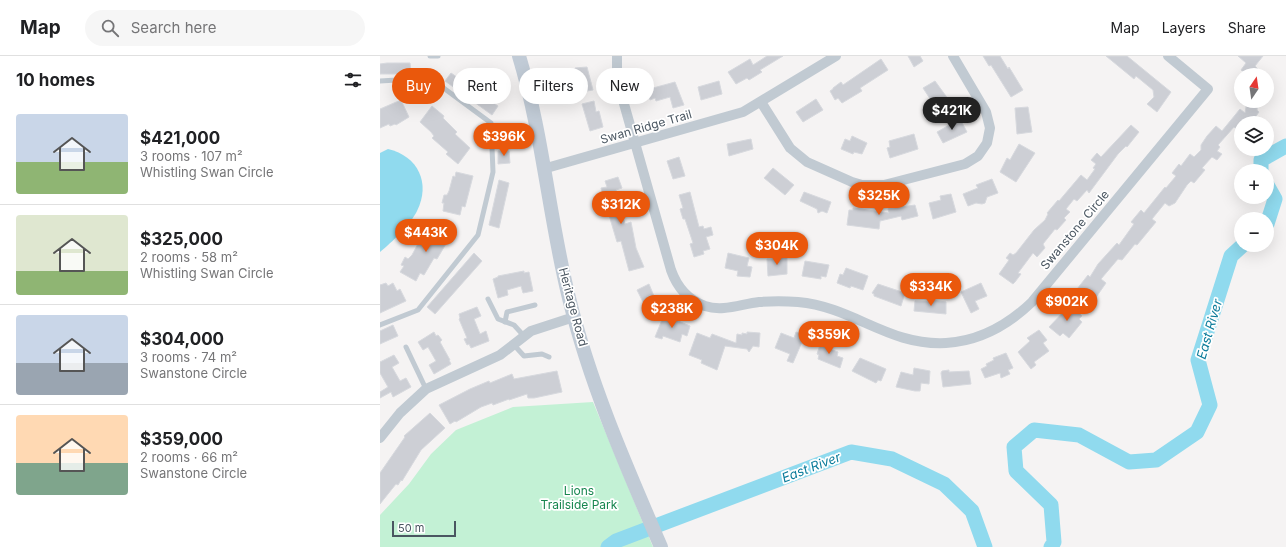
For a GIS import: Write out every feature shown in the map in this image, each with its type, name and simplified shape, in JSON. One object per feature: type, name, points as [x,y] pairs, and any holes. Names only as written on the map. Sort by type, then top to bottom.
[{"type":"main road","name":"Heritage Road","points":[[519,56],[532,103],[558,252],[574,317],[592,377],[643,506],[661,547]]},
{"type":"street","name":"Swanstone Circle","points":[[617,56],[617,79],[635,144],[673,275],[683,291],[696,302],[717,308],[728,308],[758,302],[799,302],[839,311],[895,337],[913,342],[931,344],[963,341],[991,332],[1005,324],[1032,302],[1208,89],[1168,56]]},
{"type":"street","name":"Swan Ridge Trail","points":[[543,169],[734,116],[761,102],[836,56]]},
{"type":"street","points":[[761,102],[790,148],[807,162],[862,185],[884,185],[965,164],[978,156],[987,143],[990,128],[986,112],[953,56]]},
{"type":"street","points":[[380,438],[383,427],[426,389],[500,355],[524,336],[538,328],[574,317]]},
{"type":"lane","points":[[430,56],[438,56]]},
{"type":"lane","points":[[380,81],[430,78],[491,123],[494,172],[478,235],[418,310],[380,325]]},
{"type":"lane","points":[[488,299],[496,316],[505,322],[516,326],[524,336]]},
{"type":"lane","points":[[505,322],[507,312],[535,305]]},
{"type":"lane","points":[[514,345],[524,356],[542,354],[549,357]]},
{"type":"lane","points":[[406,348],[426,389]]},
{"type":"green space","name":"Lions Trailside Park","points":[[593,402],[653,547],[380,547],[380,515],[409,484],[431,454],[456,430],[513,407]]},
{"type":"water","points":[[388,149],[407,158],[414,164],[419,172],[423,190],[417,211],[410,222],[380,252],[380,153]]},
{"type":"building","points":[[767,56],[783,56],[760,70],[762,72],[749,80],[747,78],[736,84],[728,72],[750,59],[753,65]]},
{"type":"building","points":[[908,56],[920,56],[923,61],[914,67]]},
{"type":"building","points":[[983,56],[1000,56],[1008,69],[1009,67],[1023,90],[1011,97],[991,65],[989,66]]},
{"type":"building","points":[[1106,56],[1127,56],[1171,92],[1157,112],[1147,104],[1154,97],[1153,90],[1136,76],[1134,79]]},
{"type":"building","points":[[1238,56],[1263,56],[1255,66],[1257,68],[1242,68],[1246,63]]},
{"type":"building","points":[[881,59],[888,70],[860,88],[862,91],[842,103],[838,98],[835,100],[830,91],[833,88],[841,82],[843,85]]},
{"type":"building","points":[[410,63],[410,68],[392,68],[392,74],[380,74],[380,64]]},
{"type":"building","points":[[588,71],[593,90],[588,91]]},
{"type":"building","points":[[451,73],[453,74],[453,87],[445,81]]},
{"type":"building","points":[[719,81],[722,94],[701,100],[698,87]]},
{"type":"building","points":[[935,81],[951,103],[938,111],[923,88]]},
{"type":"building","points":[[675,82],[684,105],[673,108],[670,97],[656,101],[654,98],[654,88]]},
{"type":"building","points":[[816,99],[823,110],[803,122],[796,112]]},
{"type":"building","points":[[594,101],[596,112],[599,111],[603,127],[590,131],[582,104],[588,104],[588,102]]},
{"type":"building","points":[[392,104],[403,104],[409,117],[396,125],[390,126],[389,124],[380,128],[380,109]]},
{"type":"building","points":[[477,104],[495,104],[498,106],[492,115]]},
{"type":"building","points":[[432,106],[444,116],[443,118],[457,132],[455,134],[470,148],[458,164],[446,154],[448,152],[432,138],[434,136],[431,132],[420,122]]},
{"type":"building","points":[[1028,107],[1032,132],[1017,134],[1015,108]]},
{"type":"building","points":[[1246,108],[1257,108],[1259,112],[1256,116],[1234,116],[1240,109],[1245,113]]},
{"type":"building","points":[[1234,116],[1234,127],[1218,145],[1220,147],[1217,151],[1222,154],[1217,160],[1212,157],[1202,168],[1205,170],[1194,183],[1191,181],[1187,185],[1175,203],[1169,206],[1165,203],[1152,219],[1156,222],[1137,245],[1135,244],[1122,260],[1118,259],[1101,279],[1106,283],[1092,303],[1091,302],[1088,305],[1074,293],[1088,275],[1090,277],[1098,264],[1117,243],[1119,245],[1134,224],[1131,222],[1141,210],[1144,213],[1176,176],[1172,173],[1179,164],[1181,166],[1190,154],[1194,157],[1201,150],[1201,145],[1216,126],[1222,131]]},
{"type":"building","points":[[960,119],[967,132],[943,143],[937,132]]},
{"type":"building","points":[[1131,125],[1139,132],[1127,147],[1126,146],[1118,154],[1089,193],[1087,190],[1077,201],[1074,199],[1066,209],[1070,212],[1064,218],[1066,220],[1057,230],[1055,229],[1043,244],[1045,248],[1037,257],[1033,253],[1018,273],[1021,274],[1015,282],[1013,284],[999,274],[1009,260],[1006,258],[1010,253],[1013,255],[1016,253],[1034,230],[1045,220],[1048,214],[1047,213],[1081,175],[1087,180],[1095,169],[1093,168],[1096,164],[1091,160],[1097,153],[1101,157]]},
{"type":"building","points":[[914,134],[918,149],[890,158],[887,148],[890,147],[889,141]]},
{"type":"building","points":[[852,136],[867,143],[862,154],[854,152],[853,154],[841,149],[845,139],[850,141]]},
{"type":"building","points":[[751,139],[753,149],[729,156],[727,144]]},
{"type":"building","points":[[1019,144],[1035,153],[1016,182],[1000,172],[1007,158],[1010,160]]},
{"type":"building","points":[[498,151],[509,151],[510,163],[498,164]]},
{"type":"building","points":[[679,157],[685,176],[673,179],[667,161]]},
{"type":"building","points":[[773,168],[794,185],[785,195],[764,178]]},
{"type":"building","points":[[456,172],[473,176],[465,207],[462,206],[460,215],[443,211],[444,203],[442,203],[444,195],[447,195],[453,176],[455,177]]},
{"type":"building","points":[[618,177],[622,188],[616,190],[625,224],[631,222],[636,248],[644,267],[629,271],[621,241],[617,242],[601,188],[607,187],[605,181]]},
{"type":"building","points":[[992,179],[998,193],[987,197],[985,203],[976,203],[968,206],[963,194],[978,188],[976,185]]},
{"type":"building","points":[[499,180],[509,183],[499,228],[489,225]]},
{"type":"building","points":[[690,192],[699,227],[703,226],[704,229],[711,227],[713,235],[706,237],[710,249],[703,251],[704,254],[694,257],[690,244],[693,243],[680,209],[683,208],[679,195]]},
{"type":"building","points":[[804,192],[831,202],[827,213],[822,211],[818,213],[817,209],[800,201]]},
{"type":"building","points":[[951,194],[956,212],[933,219],[929,203],[941,200],[940,196]]},
{"type":"building","points":[[915,205],[918,216],[902,220],[901,216],[880,221],[879,229],[847,225],[849,210],[853,210],[853,208],[889,213],[888,209]]},
{"type":"building","points":[[438,224],[453,232],[437,259],[434,258],[424,275],[420,273],[416,281],[400,272],[404,266],[401,265],[405,257],[408,259],[412,255],[419,242],[422,243],[433,227],[435,228]]},
{"type":"building","points":[[474,253],[482,261],[435,314],[427,307]]},
{"type":"building","points":[[728,253],[749,258],[747,266],[752,267],[750,277],[737,276],[738,271],[725,268]]},
{"type":"building","points":[[777,257],[787,257],[787,274],[768,276],[767,259],[777,259]]},
{"type":"building","points":[[805,261],[829,265],[826,277],[821,276],[821,279],[802,276]]},
{"type":"building","points":[[846,268],[868,276],[863,290],[851,286],[850,288],[837,283],[840,274],[843,275]]},
{"type":"building","points":[[524,271],[524,273],[529,272],[533,291],[523,293],[521,286],[507,290],[508,295],[498,298],[493,279],[498,276]]},
{"type":"building","points":[[386,283],[388,286],[393,283],[397,291],[400,289],[406,301],[380,313],[380,285]]},
{"type":"building","points":[[981,283],[987,296],[975,301],[979,309],[971,313],[961,292]]},
{"type":"building","points":[[649,284],[661,313],[657,315],[650,304],[645,306],[637,290]]},
{"type":"building","points":[[878,284],[905,293],[901,306],[874,296],[872,293]]},
{"type":"building","points":[[931,300],[946,302],[946,314],[914,311],[915,301],[931,302]]},
{"type":"building","points":[[1070,305],[1082,316],[1079,319],[1082,322],[1069,338],[1063,333],[1060,336],[1049,327]]},
{"type":"building","points":[[477,307],[481,316],[474,319],[480,334],[486,331],[489,341],[471,348],[469,344],[467,345],[464,339],[467,338],[459,319],[459,314]]},
{"type":"building","points":[[664,315],[690,326],[687,336],[682,334],[680,342],[663,336],[662,339],[655,337]]},
{"type":"building","points":[[393,325],[398,336],[380,344],[380,331]]},
{"type":"building","points":[[1039,330],[1047,340],[1043,343],[1049,351],[1034,362],[1036,365],[1031,369],[1018,352],[1030,341],[1027,338]]},
{"type":"building","points":[[434,332],[436,336],[438,335],[442,340],[440,342],[451,364],[434,374],[429,365],[436,361],[428,347],[423,350],[418,342]]},
{"type":"building","points":[[747,332],[760,333],[759,347],[753,346],[749,352],[747,349],[725,346],[717,370],[701,363],[702,360],[689,355],[697,333],[710,338],[712,334],[736,343],[737,334],[747,334]]},
{"type":"building","points":[[796,332],[805,335],[793,363],[787,361],[790,354],[775,348],[781,333],[794,338]]},
{"type":"building","points":[[821,342],[831,345],[830,349],[838,352],[837,356],[843,358],[840,368],[818,359],[819,355],[817,354]]},
{"type":"building","points":[[1006,353],[1013,368],[1008,370],[1010,374],[1001,378],[1000,373],[985,378],[981,369],[987,366],[986,364],[994,360],[993,358]]},
{"type":"building","points":[[394,355],[399,363],[392,367],[400,381],[406,378],[411,387],[393,397],[391,392],[380,398],[380,392],[388,387],[380,373],[380,362]]},
{"type":"building","points":[[860,358],[886,369],[881,381],[878,380],[876,383],[852,371]]},
{"type":"building","points":[[914,368],[930,371],[929,384],[921,383],[920,391],[896,387],[901,372],[913,375]]},
{"type":"building","points":[[949,370],[949,372],[969,371],[971,384],[943,387],[941,373],[942,371]]},
{"type":"building","points":[[557,371],[562,392],[534,398],[528,398],[527,394],[493,405],[492,403],[481,407],[450,424],[439,405],[470,389],[512,374],[514,379]]},
{"type":"building","points":[[430,413],[445,428],[421,450],[402,481],[401,480],[398,485],[396,484],[380,504],[380,473],[405,437],[404,436]]},
{"type":"waterway","name":"East River","points":[[1261,164],[1261,160],[1286,146]]},
{"type":"waterway","name":"East River","points":[[1274,197],[1274,202]]},
{"type":"waterway","name":"East River","points":[[1271,212],[1273,204]]},
{"type":"waterway","name":"East River","points":[[1051,547],[1054,542],[1051,505],[1016,471],[1014,447],[1034,430],[1079,435],[1129,462],[1156,460],[1197,432],[1210,405],[1198,360],[1231,256],[1235,252]]},
{"type":"waterway","name":"East River","points":[[608,547],[616,541],[851,452],[892,459],[944,484],[972,511],[985,547]]}]
